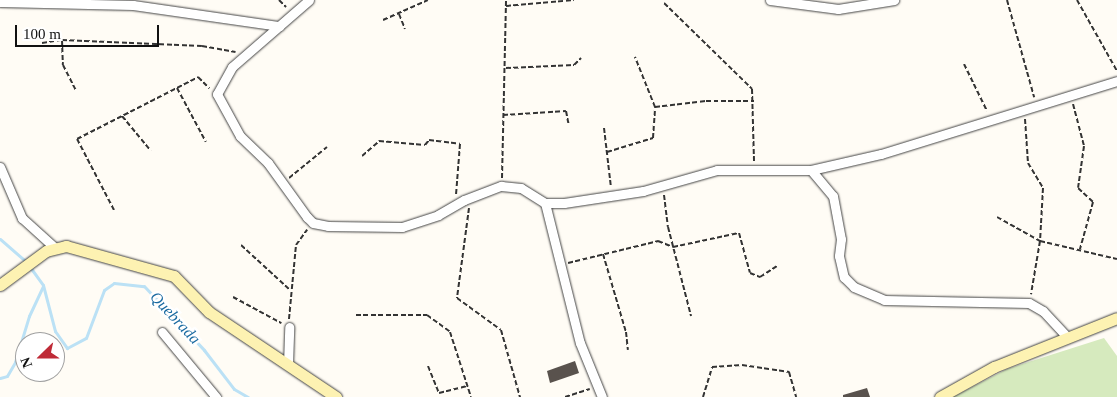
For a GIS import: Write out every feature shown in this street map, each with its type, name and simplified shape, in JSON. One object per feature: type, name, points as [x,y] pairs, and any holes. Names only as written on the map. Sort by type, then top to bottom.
[{"type":"street","points":[[310,0],[232,67],[217,94],[240,136],[283,183],[313,223],[328,226],[402,227],[502,186],[521,188],[545,204],[612,195],[662,185],[717,170],[754,168],[811,170],[881,154],[1117,82]]},
{"type":"street","points":[[770,0],[838,9],[894,0]]},
{"type":"street","points":[[0,2],[133,5],[279,26]]},
{"type":"street","points":[[0,167],[22,218],[50,249]]},
{"type":"street","points":[[811,170],[833,196],[841,240],[839,256],[844,277],[854,288],[884,300],[1029,303],[1043,311],[1068,337]]},
{"type":"street","points":[[545,204],[580,343],[602,397]]},
{"type":"street","points":[[0,285],[50,249],[76,248],[174,276],[209,312],[336,397]]},
{"type":"street","points":[[940,397],[994,367],[1117,318]]},
{"type":"street","points":[[288,364],[289,327]]},
{"type":"street","points":[[162,332],[212,396]]},
{"type":"path","points":[[383,20],[428,0]]},
{"type":"path","points":[[502,186],[506,0]]},
{"type":"path","points":[[506,6],[574,0]]},
{"type":"path","points":[[1007,0],[1036,106]]},
{"type":"path","points":[[1077,0],[1117,71]]},
{"type":"path","points":[[664,3],[738,73],[752,90],[754,101],[754,168]]},
{"type":"path","points":[[399,14],[405,29]]},
{"type":"path","points":[[42,43],[62,40],[202,46],[248,54]]},
{"type":"path","points":[[62,40],[63,65],[76,91]]},
{"type":"path","points":[[607,152],[652,138],[655,106],[634,57]]},
{"type":"path","points":[[506,68],[574,65],[582,58]]},
{"type":"path","points":[[964,64],[991,120]]},
{"type":"path","points":[[114,210],[77,139],[198,77],[217,94]]},
{"type":"path","points":[[177,88],[206,142]]},
{"type":"path","points":[[1071,96],[1084,146],[1078,188],[1093,202],[1080,249]]},
{"type":"path","points":[[655,106],[706,101],[754,101]]},
{"type":"path","points":[[1024,110],[1028,163],[1043,188],[1040,241],[1029,303]]},
{"type":"path","points":[[504,115],[566,111],[569,126]]},
{"type":"path","points":[[122,116],[151,151]]},
{"type":"path","points":[[604,128],[612,195]]},
{"type":"path","points":[[362,156],[379,142],[425,145],[429,140],[460,144],[456,205]]},
{"type":"path","points":[[283,183],[327,147]]},
{"type":"path","points":[[662,185],[673,247],[691,316]]},
{"type":"path","points":[[470,198],[457,298],[501,330],[520,397]]},
{"type":"path","points":[[997,217],[1040,241],[1117,259]]},
{"type":"path","points":[[233,296],[289,327],[290,290],[296,245],[313,223]]},
{"type":"path","points":[[561,264],[658,241],[673,247],[739,234],[750,273],[760,277],[777,266]]},
{"type":"path","points":[[241,245],[290,290]]},
{"type":"path","points":[[603,254],[626,332],[628,350]]},
{"type":"path","points":[[356,315],[427,315],[450,332],[471,397]]},
{"type":"path","points":[[703,397],[712,367],[742,365],[789,372],[796,397]]},
{"type":"path","points":[[428,366],[439,393],[468,386]]},
{"type":"path","points":[[565,397],[597,387]]},
{"type":"green space","points":[[1104,338],[1117,356],[1117,397],[953,397],[1007,369]]},
{"type":"building","points":[[575,361],[579,373],[550,383],[547,371]]},
{"type":"building","points":[[867,388],[870,397],[843,397],[843,395]]},
{"type":"waterway","points":[[0,239],[26,262]]},
{"type":"waterway","name":"Quebrada","points":[[30,267],[43,285],[55,331],[67,348],[86,338],[104,290],[114,283],[144,286],[204,350],[234,389],[248,397]]},
{"type":"waterway","points":[[0,378],[7,376],[15,362],[29,316],[43,286]]}]
